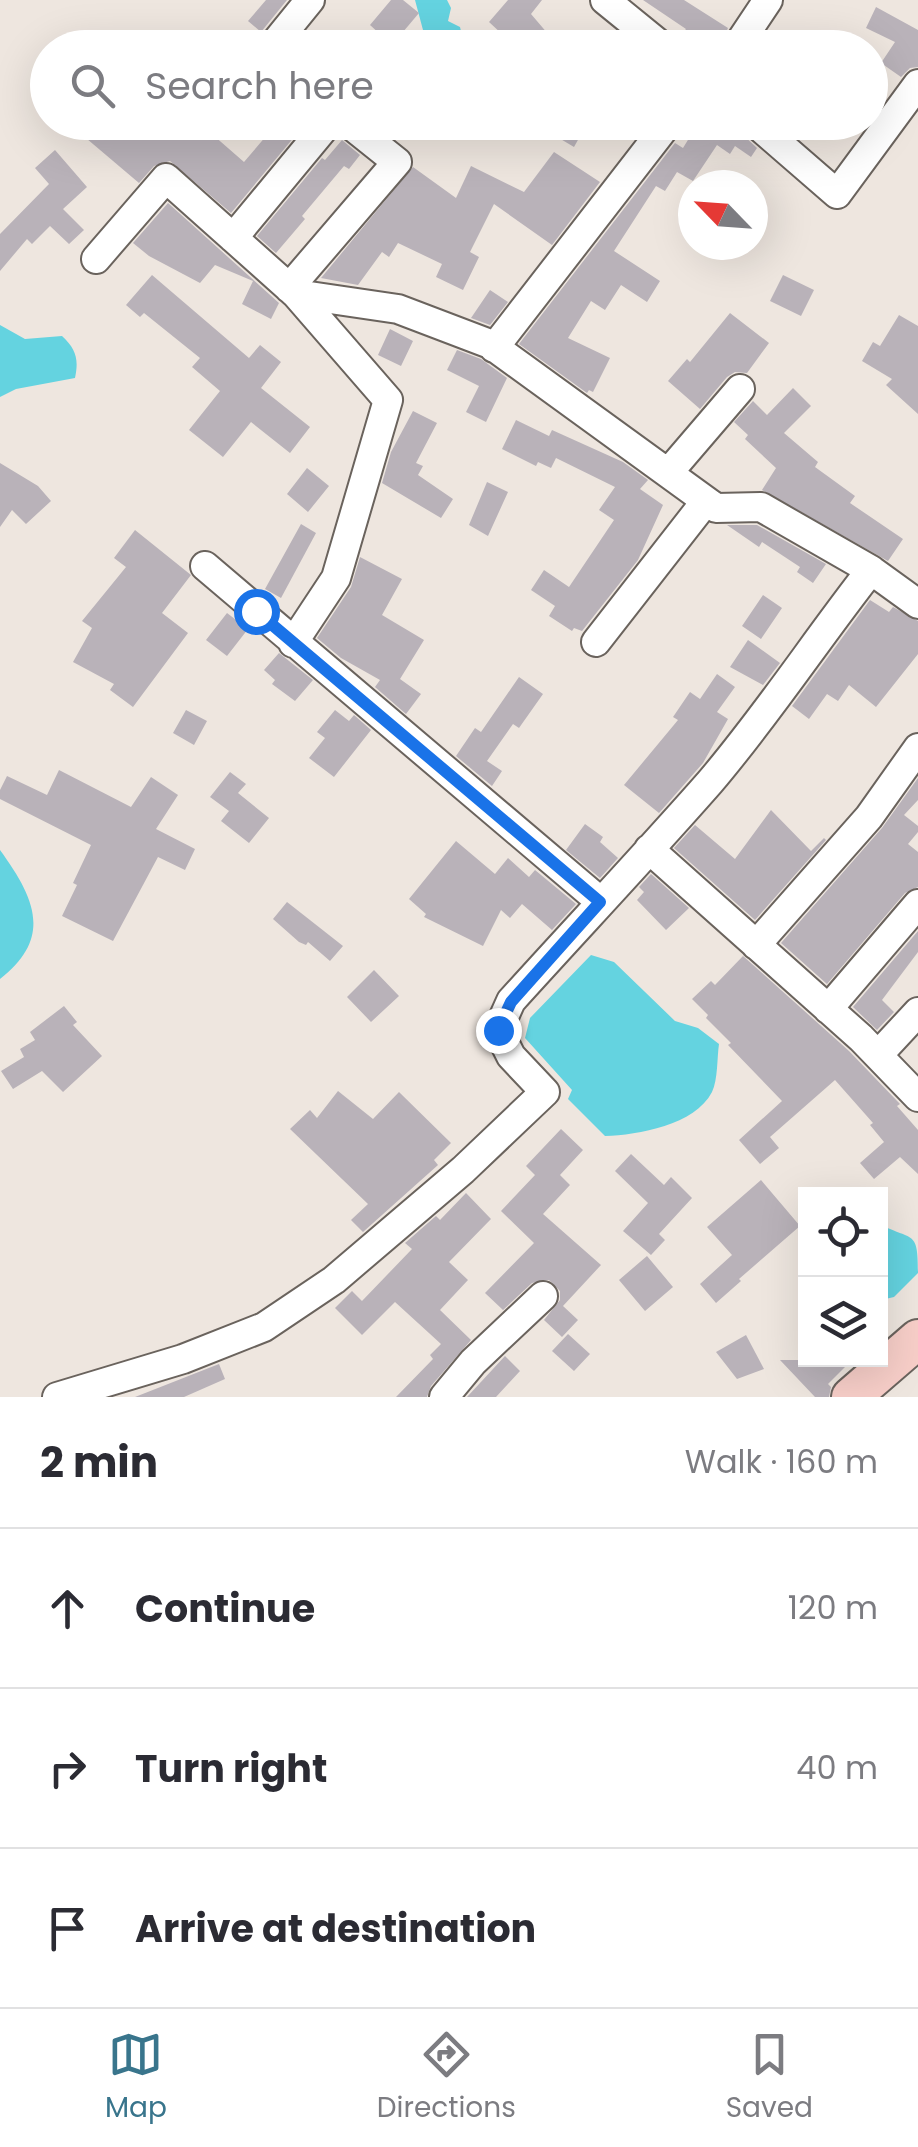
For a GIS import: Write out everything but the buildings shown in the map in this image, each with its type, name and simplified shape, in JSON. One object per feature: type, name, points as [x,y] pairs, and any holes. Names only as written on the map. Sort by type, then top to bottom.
[{"type":"street","points":[[285,30],[310,0]]},
{"type":"street","points":[[606,0],[642,30]]},
{"type":"street","points":[[748,30],[768,0]]},
{"type":"street","points":[[888,125],[918,84]]},
{"type":"street","points":[[233,238],[314,140]]},
{"type":"street","points":[[293,291],[398,162],[370,140]]},
{"type":"street","points":[[494,348],[655,140]]},
{"type":"street","points":[[775,140],[837,194],[877,140]]},
{"type":"street","points":[[96,258],[166,178],[293,291],[388,400],[336,578],[293,644]]},
{"type":"street","points":[[293,291],[398,308],[494,348],[716,508],[761,507],[872,570],[918,604]]},
{"type":"street","points":[[668,473],[740,389]]},
{"type":"street","points":[[596,642],[706,501]]},
{"type":"street","points":[[204,566],[600,902]]},
{"type":"street","points":[[57,1397],[183,1360],[264,1327],[334,1280],[463,1170],[545,1092],[511,1056],[498,1030],[511,1002],[710,781],[783,691],[823,631],[872,570]]},
{"type":"street","points":[[756,944],[868,817],[918,748]]},
{"type":"street","points":[[649,849],[828,1009],[918,1096]]},
{"type":"street","points":[[828,1009],[918,904]]},
{"type":"street","points":[[878,1055],[918,1012]]},
{"type":"street","points":[[444,1397],[473,1362],[543,1296]]},
{"type":"street","points":[[851,1397],[918,1339]]},
{"type":"water","points":[[415,0],[447,0],[451,8],[448,21],[461,30],[423,30]]},
{"type":"water","points":[[0,325],[25,339],[62,336],[75,355],[75,378],[16,389],[0,397]]},
{"type":"water","points":[[0,850],[29,900],[33,932],[28,948],[0,979]]},
{"type":"water","points":[[591,955],[614,962],[675,1021],[698,1028],[719,1044],[714,1087],[693,1113],[649,1130],[605,1136],[568,1099],[572,1090],[525,1038],[530,1018]]},
{"type":"water","points":[[888,1228],[912,1239],[917,1250],[918,1273],[888,1298]]},
{"type":"route","points":[[256,611],[600,902],[511,1002],[498,1030]]}]
